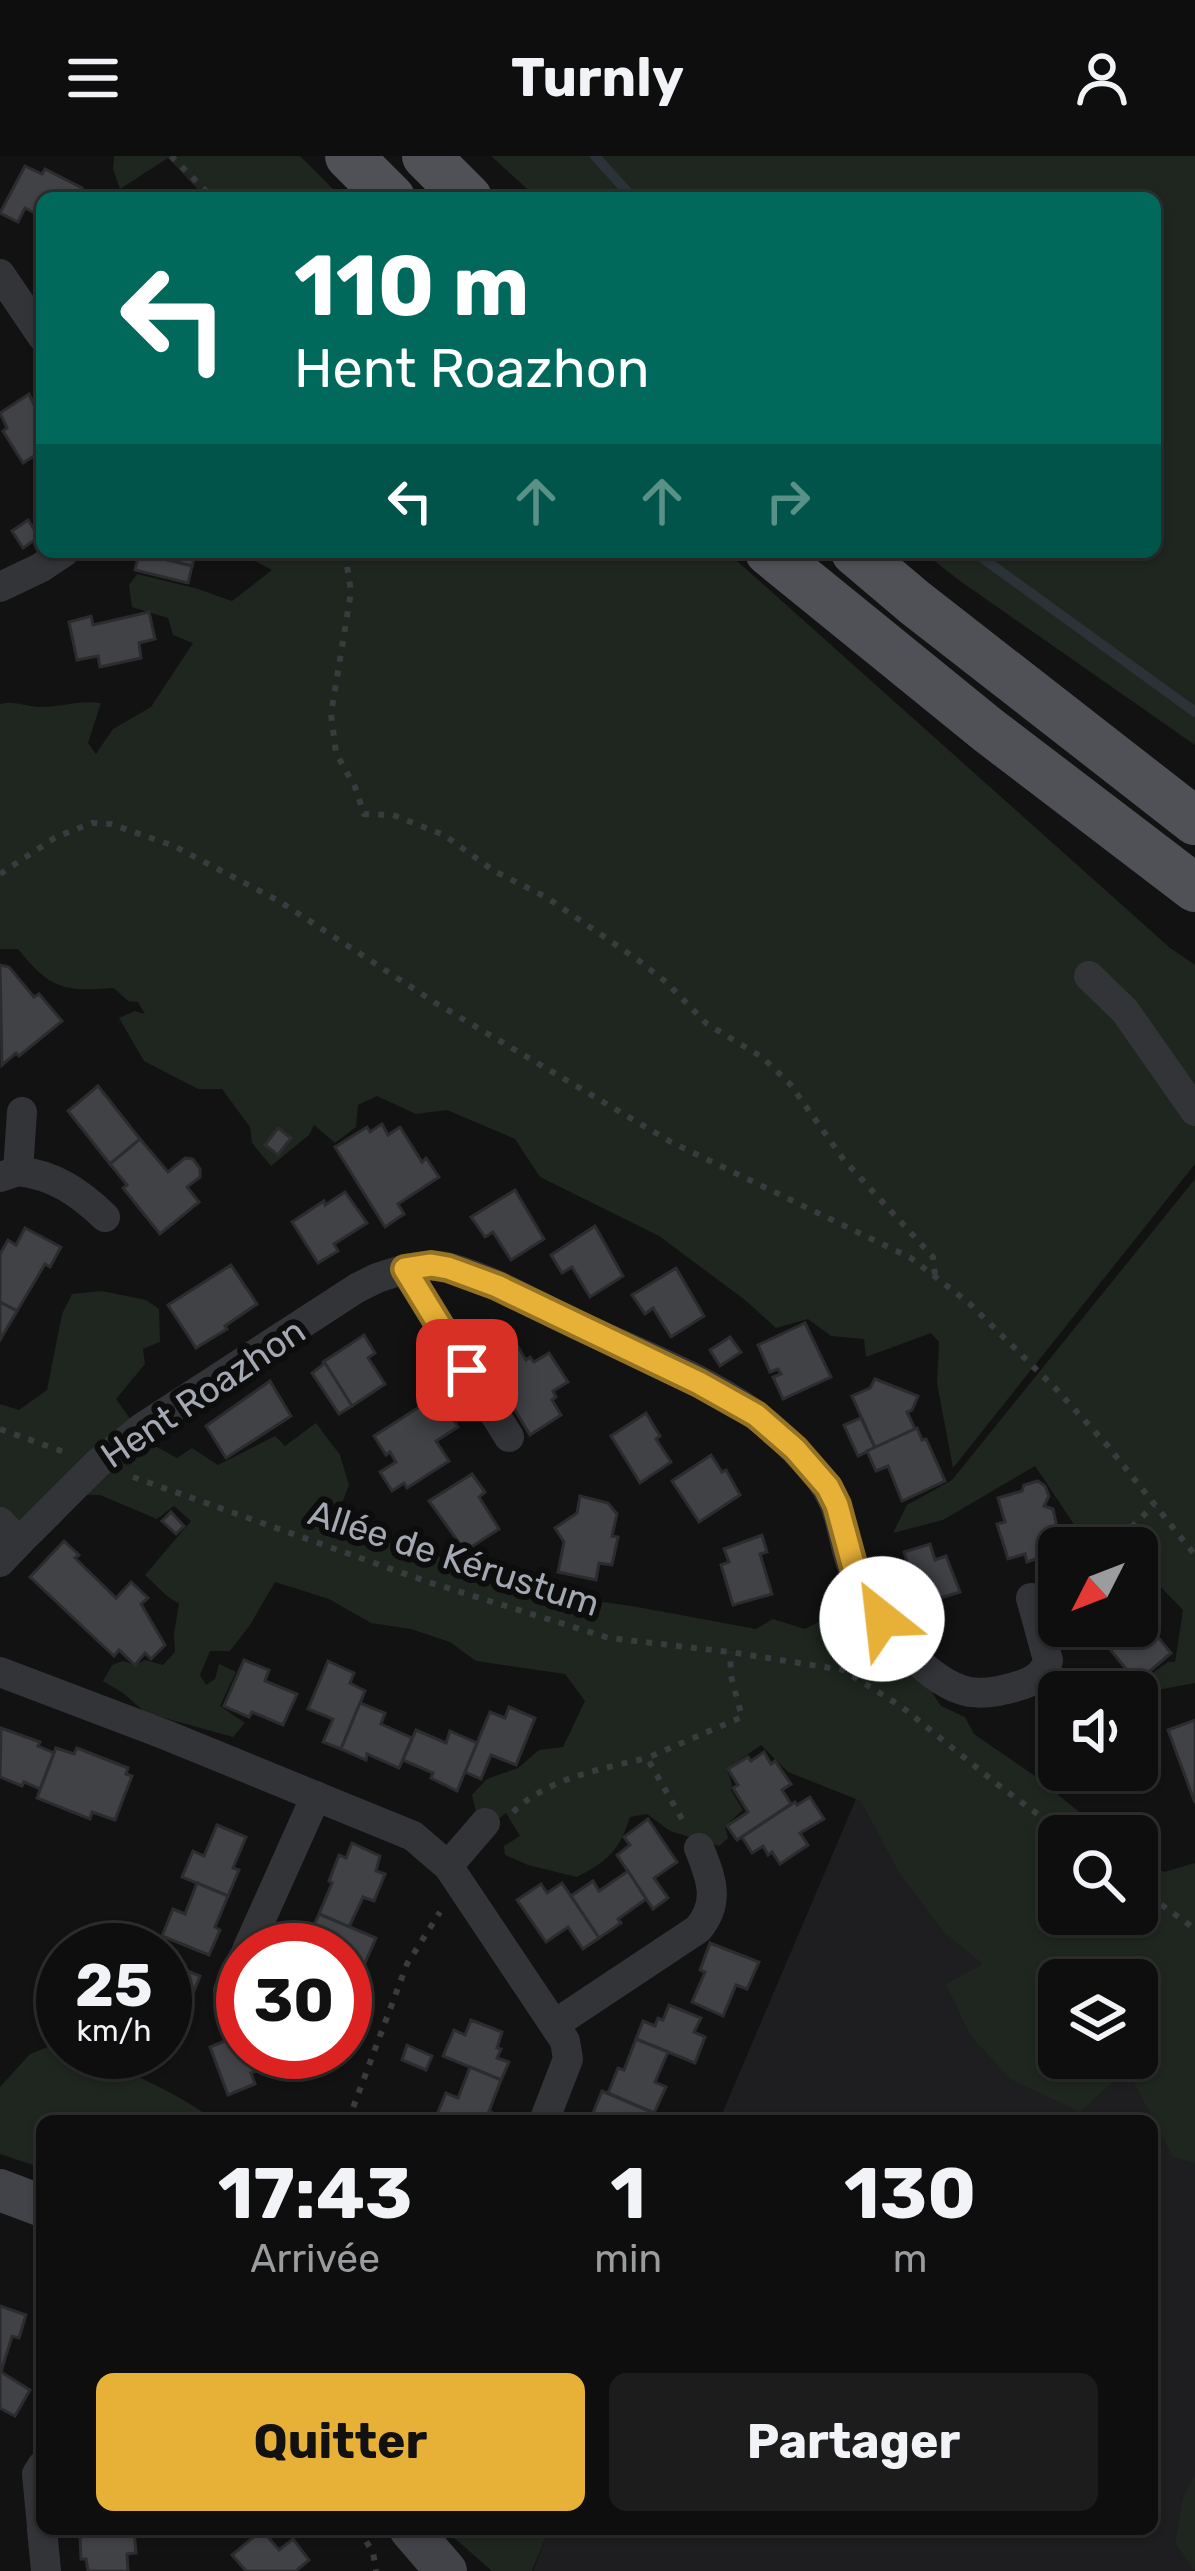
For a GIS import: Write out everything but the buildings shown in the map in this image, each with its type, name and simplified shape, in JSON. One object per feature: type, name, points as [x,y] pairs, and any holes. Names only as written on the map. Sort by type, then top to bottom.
[{"type":"main road","points":[[349,156],[386,192]]},
{"type":"main road","points":[[426,156],[462,192]]},
{"type":"main road","points":[[776,558],[1195,889]]},
{"type":"main road","points":[[862,558],[1195,821]]},
{"type":"street","points":[[0,274],[36,328]]},
{"type":"street","points":[[0,587],[54,558]]},
{"type":"street","points":[[1089,976],[1125,1011],[1195,1111]]},
{"type":"street","points":[[22,1112],[23,1127],[9,1174],[34,1173],[65,1185],[105,1216]]},
{"type":"street","name":"Hent Roazhon","points":[[6,1542],[177,1403],[357,1288],[405,1269],[431,1265],[497,1286],[756,1415],[828,1487],[857,1579],[882,1619],[912,1656],[952,1686],[981,1693],[1041,1676],[1048,1660],[1031,1598]]},
{"type":"street","points":[[405,1269],[509,1437]]},
{"type":"street","points":[[0,1672],[412,1837],[456,1877],[565,2041],[568,2059],[546,2115]]},
{"type":"street","points":[[259,1923],[316,1796]]},
{"type":"street","points":[[456,1877],[479,1830]]},
{"type":"street","points":[[555,2024],[698,1929],[707,1918],[714,1892],[699,1848]]},
{"type":"street","points":[[0,2164],[36,2177]]},
{"type":"street","points":[[0,2189],[36,2204]]},
{"type":"street","points":[[43,2535],[46,2571]]},
{"type":"street","points":[[384,2535],[415,2571]]},
{"type":"street","points":[[415,2535],[446,2571]]},
{"type":"path","points":[[171,156],[207,192]]},
{"type":"path","points":[[346,558],[351,592],[331,714],[337,753],[356,787],[364,814],[393,814],[429,828],[494,871],[546,897],[666,982],[707,1024],[762,1057],[790,1084],[844,1160],[933,1257],[935,1275]]},
{"type":"path","points":[[0,874],[56,837],[92,823],[111,824],[174,846],[279,901],[434,1002],[671,1142],[910,1258],[969,1303],[1057,1390],[1108,1445],[1195,1555]]},
{"type":"path","name":"Allée de Kérustum","points":[[0,1429],[541,1619],[609,1638],[843,1670],[902,1707],[1039,1815]]},
{"type":"path","points":[[1131,1527],[1154,1504]]},
{"type":"path","points":[[479,1830],[497,1832],[524,1801],[547,1788],[647,1758],[742,1717],[730,1652]]},
{"type":"path","points":[[647,1758],[699,1848]]},
{"type":"path","points":[[350,2115],[407,1964],[456,1877]]},
{"type":"path","points":[[1158,1902],[1195,1929]]},
{"type":"path","points":[[362,2535],[374,2552],[376,2571]]},
{"type":"shaded area","points":[[114,156],[300,156],[336,192],[200,192],[168,158],[120,189]]},
{"type":"shaded area","points":[[491,156],[1195,156],[1195,745],[931,558],[1161,558],[1161,192],[530,192]]},
{"type":"shaded area","points":[[249,558],[734,558],[1169,947],[1195,965],[1195,1164],[953,1468],[937,1383],[939,1342],[931,1333],[866,1357],[864,1339],[831,1336],[808,1319],[776,1328],[659,1236],[540,1177],[515,1139],[447,1110],[416,1114],[377,1096],[358,1105],[356,1127],[335,1143],[314,1125],[309,1135],[271,1166],[252,1143],[250,1127],[222,1089],[198,1089],[144,1061],[119,1018],[135,1011],[145,1014],[138,1002],[128,1001],[114,988],[59,985],[39,973],[18,949],[0,949],[0,704],[101,703],[88,743],[96,754],[113,729],[151,707],[193,643],[173,635],[168,618],[132,607],[129,585],[137,574],[232,601],[272,570]]},
{"type":"shaded area","points":[[1195,1179],[1195,1683],[1158,1690],[1155,1671],[1175,1662],[1183,1610],[1158,1584],[1158,1527],[1078,1527],[1035,1466],[943,1520],[893,1533],[907,1505],[952,1480]]},
{"type":"shaded area","points":[[102,1291],[146,1300],[159,1309],[160,1342],[143,1349],[145,1364],[116,1399],[146,1441],[177,1458],[192,1448],[218,1465],[275,1436],[285,1446],[316,1423],[340,1455],[349,1485],[340,1508],[331,1506],[328,1517],[529,1589],[566,1597],[756,1629],[773,1619],[805,1629],[824,1619],[850,1624],[852,1646],[867,1657],[890,1654],[941,1706],[965,1717],[974,1734],[1038,1778],[1038,1791],[1054,1791],[1083,1815],[1038,1815],[1038,1935],[1158,1935],[1158,1869],[1164,1872],[1195,1863],[1195,2163],[1173,2157],[1158,2128],[1158,2115],[1151,2115],[1132,2079],[1158,2079],[1158,1959],[1038,1959],[1038,2079],[1116,2079],[1080,2112],[1010,2079],[970,2035],[946,1984],[983,1964],[945,1933],[897,1869],[861,1801],[788,1772],[761,1745],[727,1769],[731,1790],[743,1810],[725,1826],[728,1838],[719,1846],[670,1831],[647,1814],[630,1817],[611,1853],[577,1877],[505,1855],[504,1846],[520,1836],[506,1813],[496,1821],[476,1812],[472,1795],[487,1779],[518,1768],[539,1750],[563,1747],[585,1701],[565,1674],[476,1661],[450,1642],[371,1623],[329,1599],[275,1582],[230,1651],[210,1651],[200,1675],[206,1685],[215,1679],[219,1664],[236,1672],[220,1706],[245,1723],[233,1737],[146,1713],[103,1681],[112,1665],[145,1660],[163,1665],[175,1652],[179,1604],[145,1575],[191,1521],[174,1506],[157,1519],[100,1495],[60,1494],[18,1521],[0,1512],[0,1404],[19,1410],[47,1390],[62,1314],[72,1294]]},
{"type":"shaded area","points":[[879,1745],[1038,1894],[1038,1935],[1088,1935],[1121,1959],[1038,1959],[1038,2079],[1158,2079],[1158,1986],[1195,2013],[1195,2571],[533,2571],[547,2535],[1158,2535],[1158,2115],[722,2115]]},
{"type":"shaded area","points":[[36,2052],[36,2079],[144,2079],[206,2115],[36,2115],[36,2166],[0,2154],[0,2087]]},
{"type":"shaded area","points":[[1195,2474],[1195,2570],[1175,2543],[1183,2498]]},
{"type":"shaded area","points":[[451,2535],[547,2535],[532,2571],[492,2571]]},
{"type":"waterway","points":[[595,156],[628,192]]},
{"type":"waterway","points":[[982,558],[1195,712]]},
{"type":"route","points":[[467,1370],[405,1269],[448,1268],[497,1286],[756,1415],[828,1487],[857,1579],[882,1619]]}]
